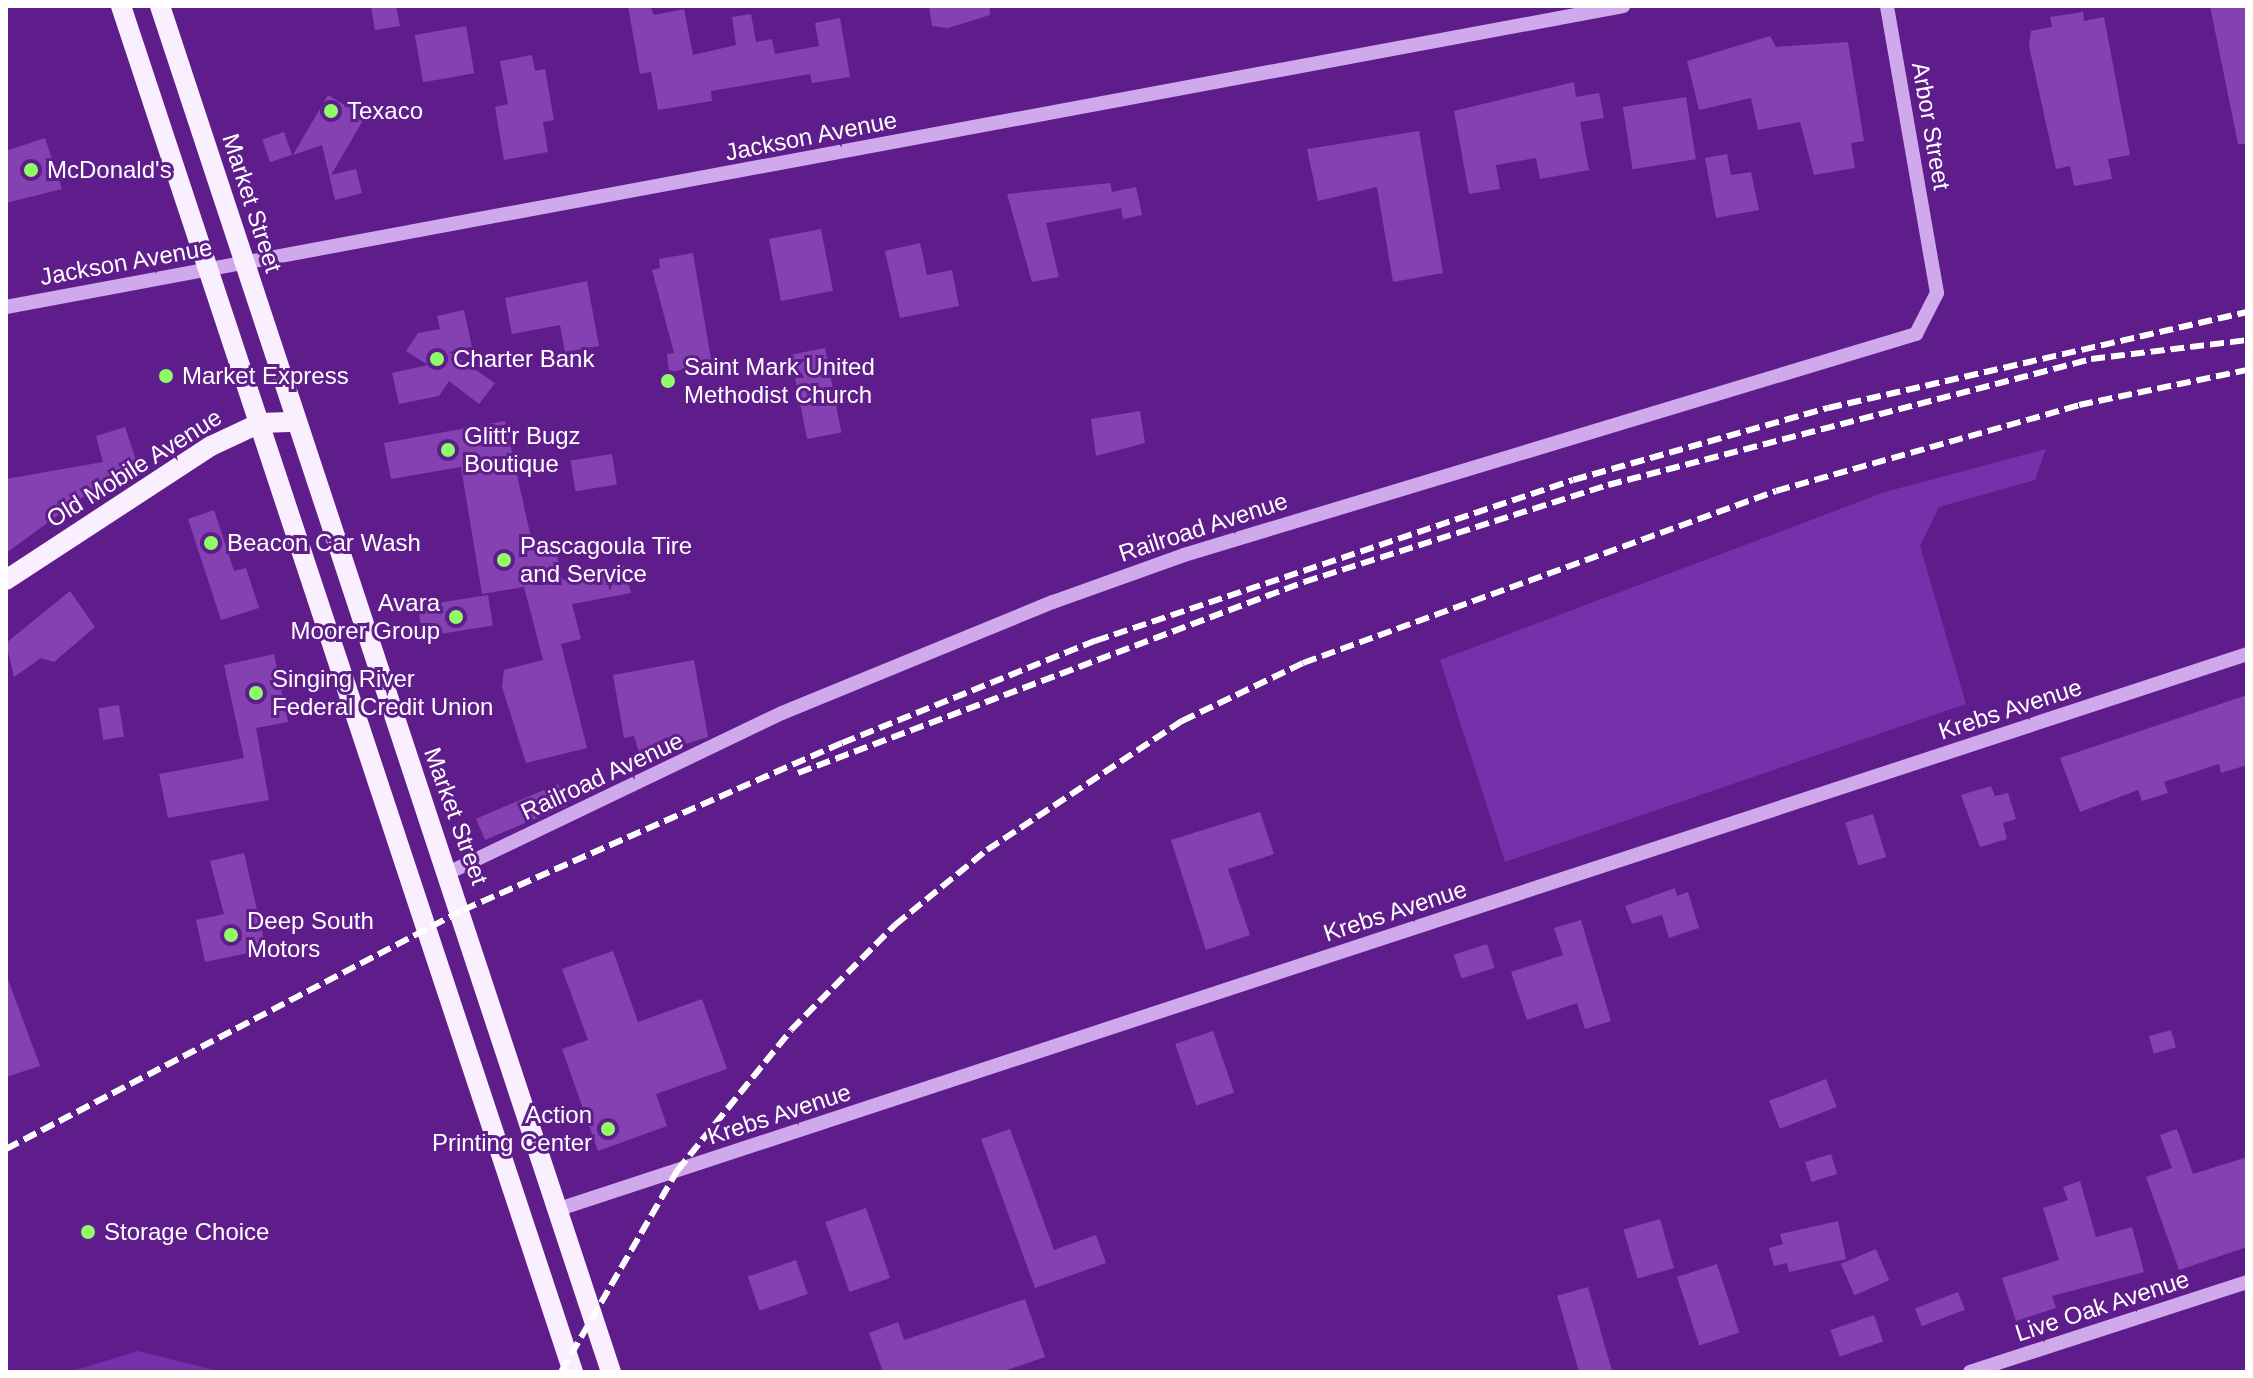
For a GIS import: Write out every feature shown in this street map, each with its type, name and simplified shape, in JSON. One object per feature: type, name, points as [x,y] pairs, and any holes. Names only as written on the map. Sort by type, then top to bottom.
[{"type":"main road","points":[[121,6],[573,1372]]},
{"type":"main road","name":"Market Street","points":[[160,6],[296,422],[450,872],[556,1210],[611,1372]]},
{"type":"main road","name":"Old Mobile Avenue","points":[[6,580],[211,446],[260,423],[296,422]]},
{"type":"street","name":"Jackson Avenue","points":[[6,307],[1623,6]]},
{"type":"street","name":"Arbor Street","points":[[1887,6],[1932,253]]},
{"type":"street","name":"Railroad Avenue","points":[[450,872],[782,713],[1067,597],[1308,516],[1896,345],[1916,334],[1936,306],[1932,253]]},
{"type":"street","name":"Krebs Avenue","points":[[556,1210],[2247,654]]},
{"type":"street","name":"Live Oak Avenue","points":[[1970,1372],[2247,1282]]},
{"type":"shaded area","points":[[2046,449],[2035,480],[1939,507],[1920,546],[1966,704],[1505,862],[1440,660],[1885,492]]},
{"type":"shaded area","points":[[138,1351],[222,1372],[69,1372]]},
{"type":"building","points":[[371,6],[396,6],[400,26],[375,30]]},
{"type":"building","points":[[628,6],[650,6],[654,15],[684,9],[693,55],[736,45],[732,17],[751,14],[756,42],[772,39],[775,54],[819,46],[815,23],[840,18],[850,77],[812,83],[810,74],[711,91],[712,101],[658,110],[651,72],[640,74]]},
{"type":"building","points":[[929,6],[990,6],[990,15],[948,28],[932,26]]},
{"type":"building","points":[[2210,6],[2247,6],[2247,144],[2238,144]]},
{"type":"building","points":[[2083,12],[2084,21],[2104,17],[2130,155],[2108,159],[2112,179],[2074,186],[2070,166],[2056,169],[2029,46],[2031,31],[2052,27],[2050,17]]},
{"type":"building","points":[[466,26],[474,73],[423,82],[415,35]]},
{"type":"building","points":[[1770,36],[1776,47],[1848,42],[1864,141],[1851,143],[1855,168],[1814,175],[1800,122],[1758,130],[1751,98],[1699,110],[1687,61]]},
{"type":"building","points":[[532,55],[535,71],[545,69],[554,120],[543,122],[548,152],[504,160],[495,107],[508,104],[500,61]]},
{"type":"building","points":[[1574,82],[1576,97],[1599,93],[1604,118],[1580,122],[1589,170],[1540,179],[1536,158],[1496,165],[1500,189],[1469,194],[1454,111]]},
{"type":"building","points":[[328,95],[365,117],[331,175],[356,169],[362,193],[335,200],[322,145],[293,155]]},
{"type":"building","points":[[1686,97],[1696,159],[1633,169],[1623,107]]},
{"type":"building","points":[[1419,131],[1443,273],[1393,282],[1377,187],[1318,201],[1307,149]]},
{"type":"building","points":[[284,132],[292,155],[270,162],[262,139]]},
{"type":"building","name":"McDonald's","points":[[45,138],[62,189],[6,203],[6,151]]},
{"type":"building","points":[[1727,154],[1731,175],[1751,172],[1759,210],[1716,218],[1705,158]]},
{"type":"building","points":[[1110,183],[1112,192],[1136,187],[1142,215],[1123,219],[1121,208],[1046,223],[1059,277],[1032,282],[1007,194]]},
{"type":"building","points":[[821,229],[833,291],[781,301],[769,239]]},
{"type":"building","points":[[920,243],[927,275],[952,270],[959,306],[900,318],[885,251]]},
{"type":"building","points":[[693,253],[712,365],[669,372],[667,354],[674,353],[652,270],[660,268],[659,259]]},
{"type":"building","points":[[587,281],[599,346],[565,352],[560,325],[512,334],[505,298]]},
{"type":"building","name":"Charter Bank","points":[[464,310],[472,347],[449,352],[495,383],[479,404],[449,381],[439,396],[399,404],[392,373],[428,365],[406,351],[418,333],[440,329],[437,316]]},
{"type":"building","points":[[825,348],[841,432],[807,439],[791,355]]},
{"type":"building","points":[[1140,411],[1145,443],[1096,456],[1091,419]]},
{"type":"building","points":[[505,421],[534,551],[554,545],[563,580],[625,566],[631,593],[572,604],[581,639],[561,644],[587,748],[526,763],[502,687],[504,670],[543,660],[524,587],[482,594],[461,467],[391,479],[384,443]]},
{"type":"building","points":[[125,427],[139,469],[105,481],[6,553],[6,479],[103,462],[96,436]]},
{"type":"building","points":[[612,454],[617,485],[575,491],[571,461]]},
{"type":"building","name":"Beacon Car Wash","points":[[214,510],[234,571],[246,568],[259,608],[221,620],[188,519]]},
{"type":"building","points":[[70,591],[95,627],[54,662],[41,658],[14,677],[6,643]]},
{"type":"building","name":"Avara Moorer Group","points":[[488,595],[493,626],[423,637],[418,606]]},
{"type":"building","points":[[274,654],[288,722],[256,728],[269,800],[168,818],[159,774],[244,758],[224,665]]},
{"type":"building","points":[[694,660],[708,737],[641,758],[634,736],[624,738],[613,675]]},
{"type":"building","points":[[2247,695],[2247,765],[2221,773],[2219,764],[2164,782],[2168,793],[2142,801],[2138,790],[2080,812],[2060,758]]},
{"type":"building","points":[[119,705],[124,737],[103,740],[98,708]]},
{"type":"building","points":[[558,784],[567,805],[485,840],[476,819]]},
{"type":"building","points":[[1991,786],[1995,796],[2008,793],[2016,819],[2003,823],[2007,839],[1980,847],[1961,795]]},
{"type":"building","points":[[1260,812],[1274,854],[1228,869],[1250,935],[1206,950],[1171,840]]},
{"type":"building","points":[[1873,814],[1886,857],[1858,866],[1845,822]]},
{"type":"building","points":[[244,853],[266,949],[205,962],[196,920],[224,914],[210,861]]},
{"type":"building","points":[[1675,888],[1677,896],[1688,892],[1699,928],[1669,938],[1662,915],[1632,924],[1625,906]]},
{"type":"building","points":[[1581,920],[1611,1021],[1585,1029],[1577,1003],[1527,1020],[1511,972],[1563,955],[1554,928]]},
{"type":"building","points":[[1487,944],[1495,968],[1461,979],[1454,955]]},
{"type":"building","points":[[613,951],[638,1022],[702,999],[727,1069],[656,1094],[667,1126],[598,1151],[562,1049],[588,1040],[562,969]]},
{"type":"building","points":[[6,974],[40,1066],[6,1077]]},
{"type":"building","points":[[2171,1030],[2176,1047],[2154,1054],[2149,1036]]},
{"type":"building","points":[[1213,1031],[1234,1092],[1196,1105],[1175,1044]]},
{"type":"building","points":[[1826,1079],[1837,1107],[1780,1129],[1769,1101]]},
{"type":"building","points":[[1010,1129],[1054,1250],[1096,1235],[1106,1263],[1035,1288],[981,1139]]},
{"type":"building","points":[[2177,1129],[2193,1174],[2247,1157],[2247,1247],[2179,1270],[2146,1177],[2172,1168],[2160,1135]]},
{"type":"building","points":[[1831,1154],[1837,1174],[1811,1182],[1805,1162]]},
{"type":"building","points":[[2080,1181],[2096,1237],[2132,1227],[2144,1272],[2052,1296],[2056,1308],[2016,1321],[2002,1278],[2059,1260],[2043,1208],[2068,1200],[2063,1187]]},
{"type":"building","points":[[866,1208],[890,1278],[849,1292],[825,1222]]},
{"type":"building","points":[[1660,1219],[1674,1268],[1638,1278],[1623,1229]]},
{"type":"building","points":[[1838,1221],[1846,1259],[1789,1272],[1787,1263],[1774,1266],[1769,1248],[1783,1244],[1780,1234]]},
{"type":"building","points":[[1876,1249],[1889,1280],[1854,1295],[1841,1264]]},
{"type":"building","points":[[796,1260],[808,1294],[759,1311],[748,1277]]},
{"type":"building","points":[[1717,1264],[1739,1332],[1699,1345],[1677,1277]]},
{"type":"building","points":[[1588,1287],[1612,1372],[1579,1372],[1557,1296]]},
{"type":"building","points":[[1958,1292],[1965,1310],[1922,1326],[1915,1308]]},
{"type":"building","points":[[1025,1299],[1045,1357],[1001,1372],[883,1372],[869,1333],[898,1322],[904,1340]]},
{"type":"building","points":[[1874,1315],[1883,1341],[1840,1356],[1831,1330]]},
{"type":"railway","points":[[6,1149],[463,910],[842,743],[1095,641],[1573,480],[1828,408],[2247,312]]},
{"type":"railway","points":[[798,773],[1304,582],[1608,485],[2091,359],[2247,340]]},
{"type":"railway","points":[[561,1372],[677,1171],[791,1030],[895,925],[987,850],[1182,721],[1303,663],[1776,491],[2079,405],[2247,370]]},
{"type":"place","name":"Texaco","points":[[331,111]]},
{"type":"place","name":"McDonald's","points":[[31,170]]},
{"type":"place","name":"Charter Bank","points":[[437,359]]},
{"type":"place","name":"Market Express","points":[[166,376]]},
{"type":"place","name":"Saint Mark United Methodist Church","points":[[668,381]]},
{"type":"place","name":"Glitt'r Bugz Boutique","points":[[448,450]]},
{"type":"place","name":"Beacon Car Wash","points":[[211,543]]},
{"type":"place","name":"Pascagoula Tire and Service","points":[[504,560]]},
{"type":"place","name":"Avara Moorer Group","points":[[456,617]]},
{"type":"place","name":"Singing River Federal Credit Union","points":[[256,693]]},
{"type":"place","name":"Deep South Motors","points":[[231,935]]},
{"type":"place","name":"Action Printing Center","points":[[608,1129]]},
{"type":"place","name":"Storage Choice","points":[[88,1232]]}]
